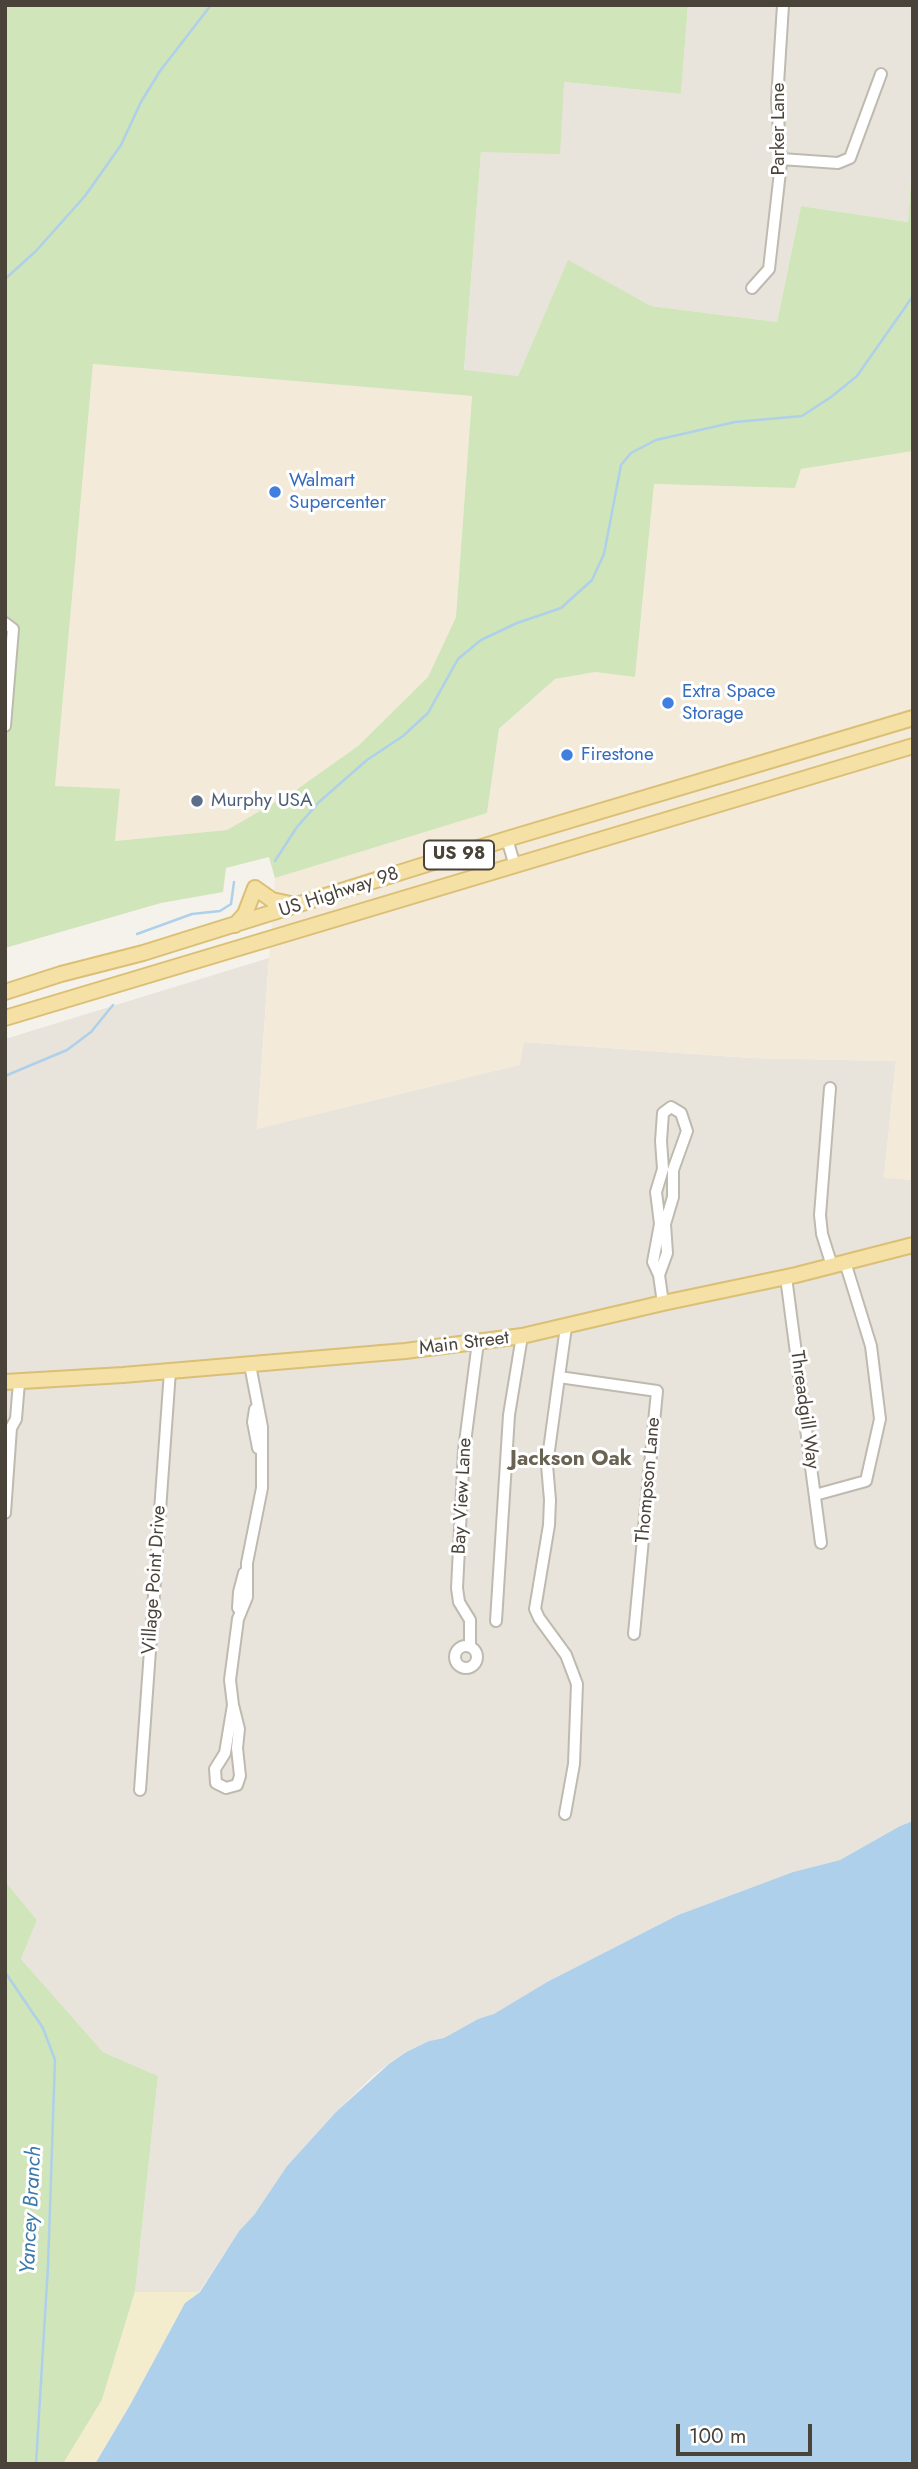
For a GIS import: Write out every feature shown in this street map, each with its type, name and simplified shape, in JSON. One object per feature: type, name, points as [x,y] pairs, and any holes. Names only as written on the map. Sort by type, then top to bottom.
[{"type":"main road","name":"US Highway 98","points":[[5,992],[235,925],[508,839],[913,718]]},
{"type":"main road","name":"US Highway 98","points":[[5,1018],[913,746]]},
{"type":"main road","points":[[235,925],[245,914],[255,888],[272,900],[298,905]]},
{"type":"main road","name":"Main Street","points":[[12,1382],[250,1365],[413,1350],[522,1336],[786,1277],[913,1245]]},
{"type":"street","name":"Parker Lane","points":[[752,288],[769,269],[781,159],[777,100],[783,5]]},
{"type":"street","points":[[781,159],[838,163],[850,158],[881,74]]},
{"type":"street","points":[[5,623],[13,629],[5,726]]},
{"type":"street","points":[[508,839],[515,866]]},
{"type":"street","points":[[815,1495],[866,1481],[880,1419],[871,1346],[838,1264],[822,1234],[820,1214],[830,1088]]},
{"type":"street","points":[[662,1224],[656,1192],[668,1169],[687,1131],[681,1112],[671,1107],[663,1113],[661,1141],[668,1169],[673,1196],[662,1224],[653,1262],[659,1275],[663,1303]]},
{"type":"street","name":"Threadgill Way","points":[[786,1277],[821,1543]]},
{"type":"street","points":[[565,1814],[573,1764],[577,1684],[566,1655],[535,1609],[549,1525],[547,1465],[566,1327]]},
{"type":"street","points":[[496,1621],[509,1415],[522,1336]]},
{"type":"street","name":"Bay View Lane","points":[[470,1647],[470,1620],[459,1602],[457,1588],[464,1450],[478,1342]]},
{"type":"street","points":[[233,1705],[225,1753],[215,1769],[216,1783],[226,1788],[237,1785],[240,1776],[237,1748],[239,1729],[230,1680],[238,1619],[248,1588],[247,1563],[262,1488],[261,1458],[253,1422],[257,1395],[250,1365]]},
{"type":"street","name":"Village Point Drive","points":[[140,1790],[152,1591],[170,1371]]},
{"type":"street","name":"Thompson Lane","points":[[559,1377],[657,1391],[634,1634]]},
{"type":"street","points":[[5,1513],[11,1428],[16,1419],[12,1382]]},
{"type":"street","points":[[5,1415],[11,1428]]},
{"type":"shaded area","points":[[688,5],[913,5],[913,154],[908,222],[801,206],[777,322],[651,306],[568,261],[518,376],[464,371],[481,152],[563,82],[681,94]]},
{"type":"shaded area","points":[[93,364],[472,396],[456,617],[428,677],[358,746],[296,790],[227,830],[114,841],[55,786]]},
{"type":"shaded area","points":[[913,451],[913,1180],[884,1178],[896,1061],[751,1058],[524,1042],[520,1065],[257,1129],[275,878],[487,813],[499,730],[555,679],[595,672],[635,677],[654,484],[795,488],[801,469]]},
{"type":"shaded area","points":[[269,958],[257,1129],[523,1042],[751,1058],[896,1061],[884,1177],[913,1180],[913,1821],[840,1860],[793,1872],[678,1915],[547,1982],[494,2015],[478,2019],[444,2038],[429,2041],[405,2052],[374,2075],[287,2166],[254,2215],[239,2231],[199,2292],[135,2292],[158,2076],[103,2052],[21,1959],[37,1920],[5,1881],[5,1039]]},
{"type":"green space","points":[[5,5],[688,5],[681,94],[564,82],[560,154],[481,152],[464,370],[518,376],[568,260],[651,306],[777,322],[801,206],[908,222],[913,154],[913,451],[801,469],[795,488],[654,484],[635,677],[595,672],[555,679],[499,729],[487,813],[275,878],[269,857],[226,868],[223,892],[161,903],[5,948]],"holes":[[[93,364],[472,396],[456,617],[428,677],[358,746],[296,790],[227,830],[115,841],[120,789],[55,786]]]},
{"type":"green space","points":[[5,1881],[37,1920],[21,1959],[103,2052],[158,2076],[135,2292],[102,2400],[63,2464],[5,2464]]},
{"type":"sand","points":[[135,2292],[199,2292],[185,2303],[95,2464],[63,2464],[102,2400]]},
{"type":"water","points":[[913,1821],[913,2464],[95,2464],[185,2303],[200,2292],[239,2231],[254,2215],[287,2166],[336,2112],[389,2064],[429,2041],[444,2038],[478,2019],[494,2014],[547,1982],[678,1915],[793,1872],[840,1860]]},
{"type":"waterway","points":[[5,279],[36,251],[85,196],[121,145],[141,102],[160,71],[211,5]]},
{"type":"waterway","name":"Yancey Branch","points":[[275,861],[297,827],[319,802],[367,760],[403,736],[428,713],[458,659],[481,640],[517,623],[561,608],[592,580],[604,554],[621,465],[631,453],[656,440],[735,422],[802,416],[857,376],[913,296]]},
{"type":"waterway","name":"Yancey Branch","points":[[137,934],[192,914],[220,911],[231,904],[234,882]]},
{"type":"waterway","name":"Yancey Branch","points":[[5,1076],[67,1050],[91,1032],[113,1005]]},
{"type":"waterway","name":"Yancey Branch","points":[[5,1972],[43,2028],[55,2060],[48,2266],[36,2464]]},
{"type":"place","name":"Walmart Supercenter","points":[[275,492]]},
{"type":"place","name":"Extra Space Storage","points":[[668,703]]},
{"type":"place","name":"Firestone","points":[[567,755]]},
{"type":"place","name":"Murphy USA","points":[[197,801]]},
{"type":"district","name":"Jackson Oak","points":[[571,1460]]}]
